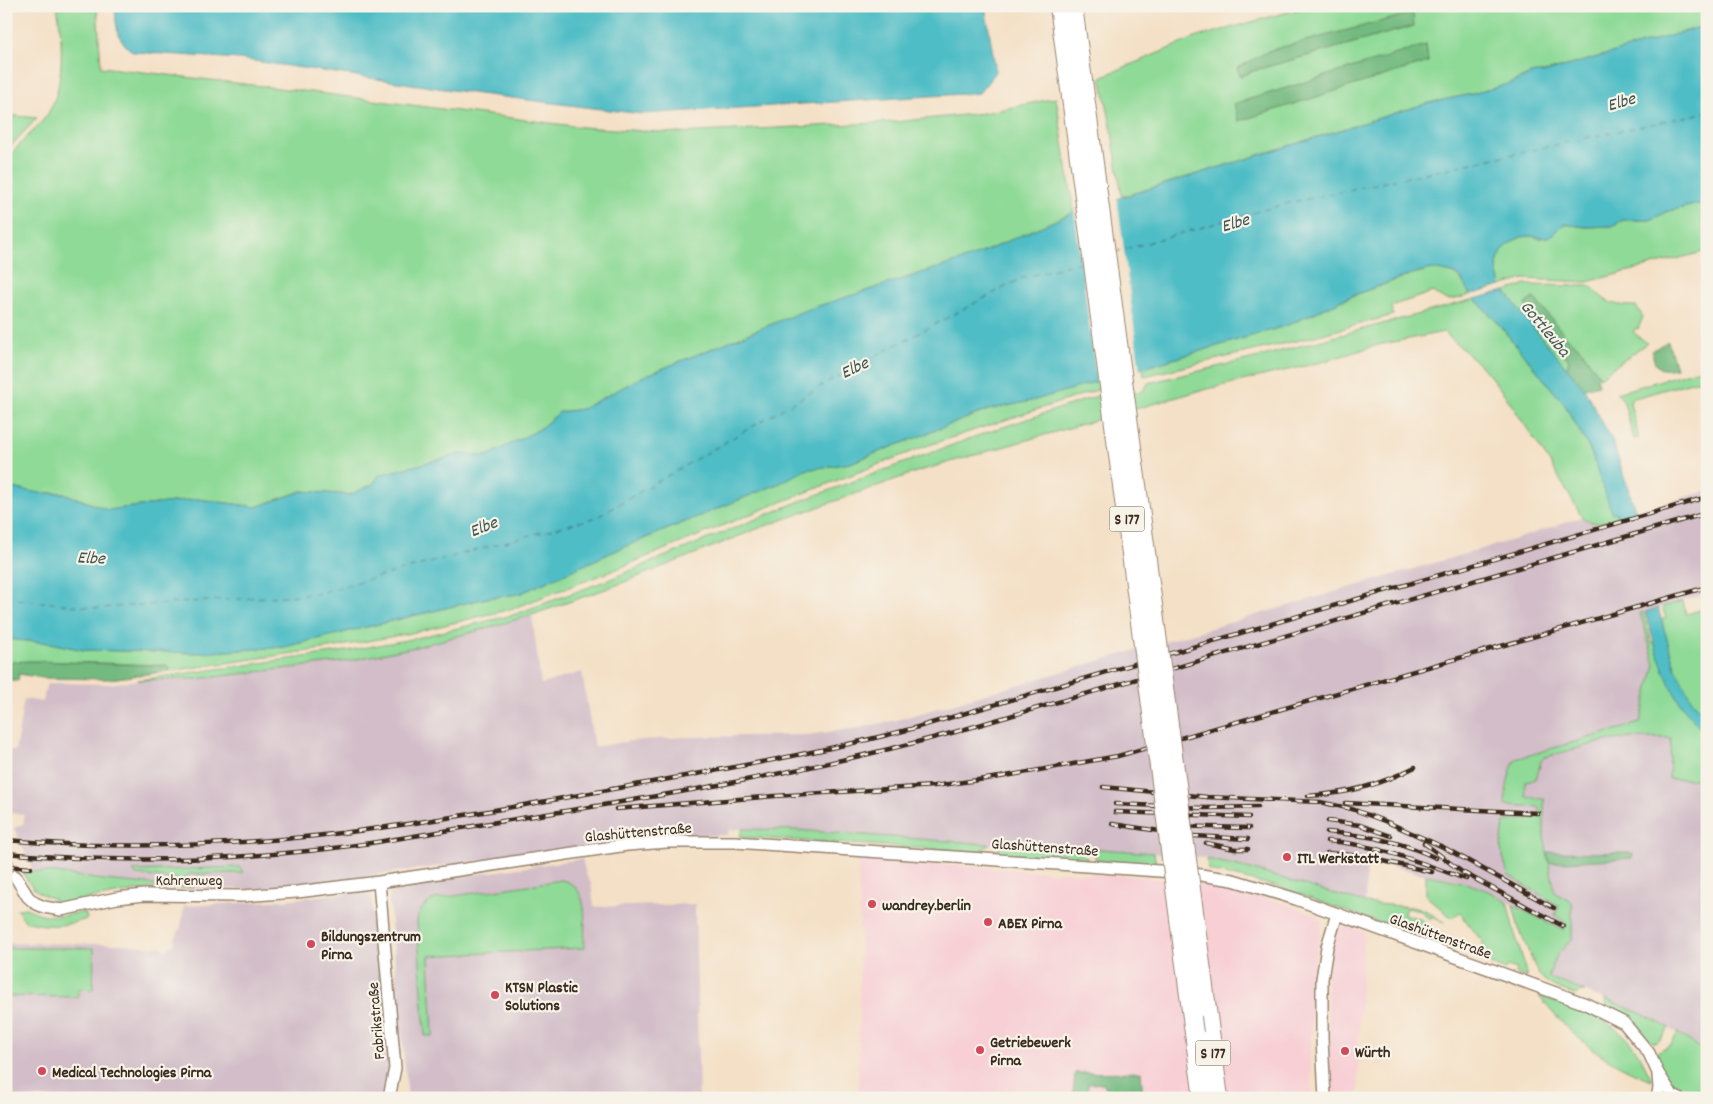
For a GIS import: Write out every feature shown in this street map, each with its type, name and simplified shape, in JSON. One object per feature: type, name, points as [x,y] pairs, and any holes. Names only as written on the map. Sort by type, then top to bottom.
[{"type":"highway","name":"S 177","points":[[1059,6],[1203,1098]]},
{"type":"highway","name":"S 177","points":[[1073,6],[1218,1098]]},
{"type":"street","name":"Glashüttenstraße","points":[[379,882],[627,845],[667,842],[735,842],[1188,872],[1264,888],[1594,1008],[1624,1023],[1649,1053],[1658,1073],[1673,1096],[1678,1098]]},
{"type":"street","name":"Kahrenweg","points":[[15,876],[28,897],[35,903],[44,907],[61,910],[118,898],[144,895],[269,894],[379,882]]},
{"type":"street","name":"Fabrikstraße","points":[[379,882],[395,1068],[389,1098]]},
{"type":"street","points":[[1325,1098],[1322,1049],[1322,979],[1327,947],[1337,914]]},
{"type":"street","name":"Glashüttenstraße","points":[[1657,1098],[1660,1088],[1658,1073]]},
{"type":"shaded area","points":[[1707,491],[1707,594],[1640,613],[1655,664],[1640,723],[1516,759],[1512,766],[1506,795],[1540,807],[1540,817],[1504,822],[1559,907],[1566,922],[1564,931],[1479,887],[1457,880],[1426,875],[1367,860],[1365,903],[1247,868],[1202,858],[1134,851],[973,843],[795,830],[742,829],[729,830],[727,835],[665,837],[625,841],[292,886],[248,889],[193,888],[103,880],[33,871],[14,828],[24,823],[23,814],[6,813],[6,750],[15,751],[24,699],[43,702],[46,686],[50,683],[109,684],[138,680],[197,679],[342,662],[416,647],[532,615],[541,684],[582,672],[594,747],[630,741],[684,737],[807,735],[897,720],[1516,539],[1582,517],[1588,522],[1598,523]]},
{"type":"shaded area","points":[[1671,737],[1669,779],[1707,779],[1707,1053],[1678,1033],[1642,1014],[1548,977],[1557,955],[1572,939],[1555,894],[1544,836],[1544,799],[1526,797],[1525,781],[1536,779],[1542,758],[1605,741]]},
{"type":"shaded area","points":[[858,858],[999,869],[1134,876],[1217,886],[1273,900],[1314,914],[1321,920],[1321,924],[1313,980],[1310,1057],[1312,1098],[858,1098],[860,945]]},
{"type":"shaded area","points":[[582,859],[586,875],[591,883],[594,907],[695,904],[699,1098],[408,1098],[389,899],[390,893],[408,890],[408,884]]},
{"type":"shaded area","points":[[347,893],[371,895],[382,1007],[389,1050],[389,1069],[381,1098],[6,1098],[6,943],[125,944],[150,947],[161,946],[166,950],[175,943],[175,938],[181,927],[184,906],[273,901]]},
{"type":"shaded area","points":[[1346,926],[1364,932],[1359,1025],[1358,1098],[1330,1098],[1327,980],[1329,958],[1335,935]]},
{"type":"green space","points":[[57,6],[97,6],[101,67],[581,127],[677,133],[895,122],[984,113],[1056,98],[1074,212],[972,257],[806,310],[642,377],[582,409],[560,412],[538,430],[487,456],[460,454],[379,475],[373,484],[350,495],[302,491],[256,507],[198,499],[108,510],[63,493],[40,493],[6,487],[6,163],[14,151],[44,119],[51,108],[56,94],[61,64],[61,33]]},
{"type":"green space","points":[[1310,6],[1707,6],[1707,25],[1543,73],[1530,74],[1509,84],[1428,103],[1122,197],[1101,77],[1197,37]],"holes":[[[1414,26],[1259,69],[1241,76],[1237,68],[1271,50]],[[1426,45],[1428,62],[1239,121],[1235,104]]]},
{"type":"green space","points":[[1413,13],[1414,26],[1240,76],[1237,68],[1271,50]]},
{"type":"green space","points":[[1426,45],[1428,62],[1239,121],[1234,104]]},
{"type":"green space","points":[[6,115],[37,118],[6,151]]},
{"type":"green space","points":[[1707,202],[1707,251],[1587,282],[1524,279],[1501,286],[1497,269],[1498,260],[1508,245],[1518,239],[1529,236],[1541,239],[1564,224],[1586,227],[1612,226],[1623,220],[1650,220],[1665,212]]},
{"type":"green space","points":[[1431,269],[1446,271],[1456,275],[1463,282],[1470,295],[1447,300],[1442,299],[1433,292],[1391,306],[1393,315],[1300,340],[1144,376],[1143,368],[1288,325],[1352,296]]},
{"type":"green space","points":[[1526,285],[1591,286],[1610,302],[1636,306],[1643,317],[1638,329],[1636,328],[1633,332],[1647,343],[1600,377],[1580,348],[1569,340],[1533,298],[1525,304],[1569,360],[1567,368],[1505,291]]},
{"type":"green space","points":[[1534,298],[1569,340],[1580,348],[1600,377],[1597,378],[1599,385],[1584,388],[1567,368],[1569,360],[1525,304]]},
{"type":"green space","points":[[1475,299],[1496,321],[1565,405],[1591,452],[1612,512],[1616,512],[1618,518],[1595,523],[1582,517],[1552,466],[1505,395],[1486,371],[1444,332],[1378,345],[1322,362],[1195,392],[919,471],[757,529],[617,585],[532,615],[484,629],[416,647],[342,662],[197,679],[138,680],[340,652],[412,639],[513,615],[608,580],[800,501],[985,433],[1097,396],[1102,396],[1105,401],[1144,390],[1148,383],[1259,357]]},
{"type":"green space","points":[[1668,341],[1676,368],[1661,369],[1654,362],[1652,351]]},
{"type":"green space","points":[[1707,367],[1707,375],[1702,379],[1631,399],[1630,403],[1639,438],[1634,439],[1623,400],[1616,393]]},
{"type":"green space","points":[[1099,380],[1100,389],[926,446],[763,509],[617,569],[511,609],[411,633],[336,647],[170,671],[167,665],[33,661],[6,662],[6,639],[50,643],[84,650],[197,653],[284,647],[487,598],[519,594],[624,547],[780,483],[805,470],[850,463],[988,410],[1035,400]]},
{"type":"green space","points":[[1683,601],[1686,614],[1707,608],[1707,720],[1698,710],[1683,686],[1661,620],[1666,618],[1662,607]]},
{"type":"green space","points":[[1643,612],[1652,644],[1655,643],[1669,680],[1681,704],[1697,725],[1707,734],[1707,779],[1669,779],[1671,738],[1631,738],[1604,741],[1542,758],[1536,779],[1525,781],[1526,797],[1544,799],[1544,836],[1555,893],[1572,902],[1572,939],[1557,955],[1548,977],[1585,992],[1579,992],[1576,995],[1551,985],[1538,974],[1519,929],[1513,905],[1563,930],[1566,923],[1555,915],[1559,906],[1508,875],[1501,849],[1504,822],[1540,817],[1540,807],[1505,805],[1509,775],[1516,759],[1640,723],[1655,664],[1640,613]]},
{"type":"green space","points":[[33,661],[168,666],[170,671],[110,679],[43,678],[19,674],[18,680],[6,680],[6,662]]},
{"type":"green space","points":[[742,829],[795,830],[989,845],[979,852],[740,837]]},
{"type":"green space","points":[[1004,844],[1075,848],[1088,859],[994,854]]},
{"type":"green space","points":[[1087,848],[1154,853],[1156,865],[1099,861]]},
{"type":"green space","points":[[1547,852],[1633,853],[1632,858],[1549,863]]},
{"type":"green space","points":[[1207,859],[1247,868],[1365,903],[1425,910],[1445,923],[1432,917],[1429,919],[1421,911],[1406,908],[1404,914],[1420,919],[1427,925],[1424,933],[1456,944],[1449,948],[1282,888],[1208,870]]},
{"type":"green space","points":[[240,867],[243,873],[189,874],[182,880],[136,875],[133,871]]},
{"type":"green space","points":[[23,871],[193,888],[153,888],[53,903],[54,899],[38,892],[31,886]]},
{"type":"green space","points":[[1426,875],[1478,887],[1507,902],[1526,969],[1526,977],[1515,973],[1516,969],[1508,966],[1506,970],[1485,962],[1478,950],[1484,944],[1460,913],[1452,918],[1426,896]]},
{"type":"green space","points":[[562,880],[578,890],[582,898],[585,918],[584,948],[429,956],[433,1036],[425,1036],[417,920],[423,908],[434,899]]},
{"type":"green space","points":[[26,908],[41,914],[55,916],[85,912],[87,919],[56,925],[42,925],[25,921],[17,909]]},
{"type":"green space","points":[[376,938],[379,939],[389,1050],[385,1050]]},
{"type":"green space","points":[[6,948],[94,948],[93,990],[78,989],[78,997],[6,996]]},
{"type":"green space","points":[[1539,996],[1583,1011],[1614,1028],[1632,1045],[1652,1080],[1619,1065],[1589,1046],[1562,1023]]},
{"type":"green space","points":[[1605,999],[1642,1014],[1669,1028],[1656,1043],[1650,1041],[1617,1013],[1606,1007]]},
{"type":"green space","points":[[1678,1033],[1707,1053],[1707,1090],[1682,1092],[1676,1089],[1673,1091],[1666,1083],[1656,1055],[1657,1052],[1671,1044]]},
{"type":"green space","points":[[1141,1072],[1143,1098],[1116,1098],[1116,1095],[1106,1089],[1104,1083],[1088,1084],[1087,1095],[1073,1094],[1075,1073]]},
{"type":"water","points":[[115,6],[985,6],[996,72],[979,93],[642,114],[479,94],[240,59],[134,52],[120,38]]},
{"type":"water","name":"Elbe","points":[[1707,25],[1707,202],[1665,212],[1650,220],[1623,220],[1612,226],[1586,227],[1564,224],[1555,233],[1543,238],[1529,236],[1518,239],[1508,245],[1498,260],[1497,269],[1501,286],[1470,295],[1461,278],[1453,273],[1431,269],[1412,274],[1351,296],[1288,325],[1035,400],[988,410],[850,463],[805,470],[780,483],[624,547],[519,594],[487,598],[284,647],[197,653],[84,650],[50,643],[6,639],[6,487],[40,493],[63,493],[108,510],[198,499],[256,507],[302,491],[350,495],[373,484],[379,475],[460,454],[487,456],[538,430],[560,412],[582,409],[642,377],[806,310],[972,257],[1074,212],[1428,103],[1509,84],[1534,73],[1543,73]]},
{"type":"water","points":[[1505,291],[1529,323],[1584,388],[1612,440],[1636,512],[1618,518],[1616,512],[1612,513],[1591,452],[1565,405],[1496,321],[1475,299]]},
{"type":"water","points":[[1658,608],[1675,667],[1690,697],[1707,720],[1707,734],[1683,707],[1667,678],[1645,612]]},
{"type":"pier","points":[[1117,197],[1140,371],[1097,383],[1074,209]]},
{"type":"ferry route","points":[[1115,252],[1284,204],[1707,112]]},
{"type":"ferry route","points":[[6,598],[98,608],[315,594],[597,517],[849,370],[1022,278],[1084,261]]},
{"type":"tunnel","points":[[6,857],[15,876]]},
{"type":"railway","points":[[6,840],[101,845],[197,844],[245,842],[340,833],[492,811],[793,756],[911,729],[1707,497]]},
{"type":"railway","points":[[6,853],[76,858],[181,859],[251,856],[317,850],[379,842],[746,780],[851,758],[955,732],[1707,513]]},
{"type":"railway","points":[[616,809],[934,786],[1000,777],[1118,756],[1707,587]]},
{"type":"railway","points":[[1308,796],[1363,788],[1415,767]]},
{"type":"railway","points":[[1103,787],[1207,797],[1320,802],[1352,809],[1443,847],[1554,908]]},
{"type":"railway","points":[[1345,803],[1538,813]]},
{"type":"railway","points":[[1115,804],[1205,808],[1258,807]]},
{"type":"railway","points":[[1115,812],[1249,817]]},
{"type":"railway","points":[[1328,821],[1360,825],[1391,836]]},
{"type":"railway","points":[[1112,824],[1194,836],[1248,839]]},
{"type":"railway","points":[[1167,826],[1249,828]]},
{"type":"railway","points":[[1327,832],[1396,843],[1436,858]]},
{"type":"railway","points":[[1327,841],[1381,850],[1466,879]]},
{"type":"railway","points":[[1206,843],[1235,849],[1248,849]]},
{"type":"railway","points":[[1424,843],[1462,872],[1563,926]]},
{"type":"railway","points":[[1327,853],[1361,856],[1432,872]]},
{"type":"railway","points":[[6,866],[31,868]]},
{"type":"place","name":"ITL Werkstatt","points":[[1287,857]]},
{"type":"place","name":"wandrey.berlin","points":[[872,904]]},
{"type":"place","name":"ABEX Pirna","points":[[988,922]]},
{"type":"place","name":"Bildungszentrum Pirna","points":[[311,944]]},
{"type":"place","name":"KTSN Plastic Solutions","points":[[495,995]]},
{"type":"place","name":"Getriebewerk Pirna","points":[[980,1050]]},
{"type":"place","name":"Würth","points":[[1345,1051]]},
{"type":"place","name":"Medical Technologies Pirna","points":[[42,1071]]},
{"type":"water label","name":"Gottleuba","points":[[1546,328]]}]
